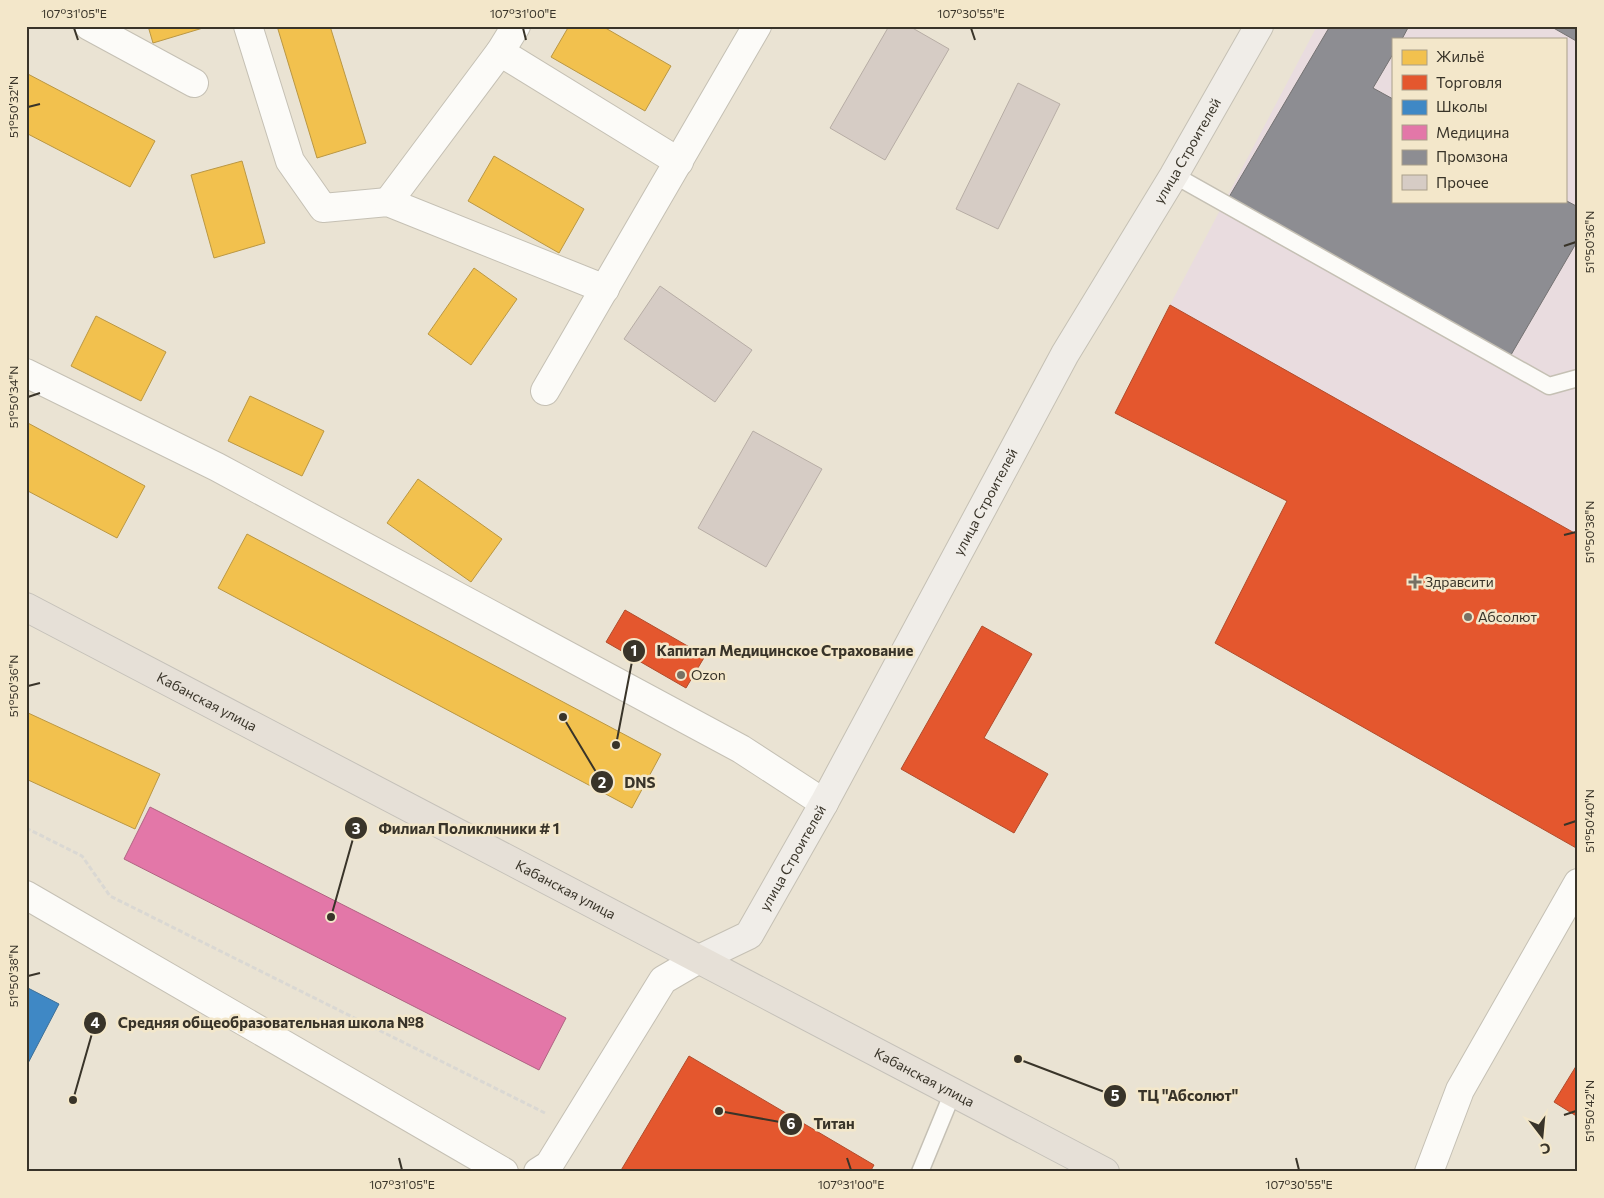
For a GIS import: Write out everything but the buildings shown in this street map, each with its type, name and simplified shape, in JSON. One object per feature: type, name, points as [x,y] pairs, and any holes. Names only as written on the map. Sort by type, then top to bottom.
[{"type":"main road","name":"Кабанская улица","points":[[26,607],[1105,1172]]},
{"type":"street","points":[[89,26],[194,83]]},
{"type":"street","points":[[248,26],[290,161],[323,208],[388,202],[604,289]]},
{"type":"street","points":[[388,202],[500,52],[516,26]]},
{"type":"street","name":"улица Строителей","points":[[699,959],[749,934],[824,802],[1065,354],[1174,175],[1259,26]]},
{"type":"street","points":[[546,391],[679,162],[752,28]]},
{"type":"street","points":[[500,52],[679,162]]},
{"type":"street","points":[[26,373],[217,467],[741,749],[824,802]]},
{"type":"street","points":[[1429,1172],[1460,1090],[1578,882]]},
{"type":"street","points":[[26,895],[504,1172]]},
{"type":"street","points":[[538,1172],[549,1165],[663,980],[699,959]]},
{"type":"lane","points":[[1174,175],[1548,386],[1578,378]]},
{"type":"lane","points":[[920,1172],[953,1092]]},
{"type":"path","points":[[26,828],[82,856],[110,896],[573,1127]]},
{"type":"shaded area","points":[[1317,26],[1578,26],[1578,535],[1170,305]]},
{"type":"place","name":"Здравсити","points":[[1415,582]]},
{"type":"place","name":"Абсолют","points":[[1468,617]]},
{"type":"place","name":"Ozon","points":[[681,675]]},
{"type":"place","name":"DNS","points":[[563,717]]},
{"type":"place","name":"Капитал Медицинское Страхование","points":[[616,745]]},
{"type":"place","name":"Филиал Поликлиники # 1","points":[[331,917]]},
{"type":"place","name":"ТЦ \"Абсолют\"","points":[[1018,1059]]},
{"type":"place","name":"Средняя общеобразовательная школа №8","points":[[73,1100]]},
{"type":"place","name":"Титан","points":[[719,1111]]}]
